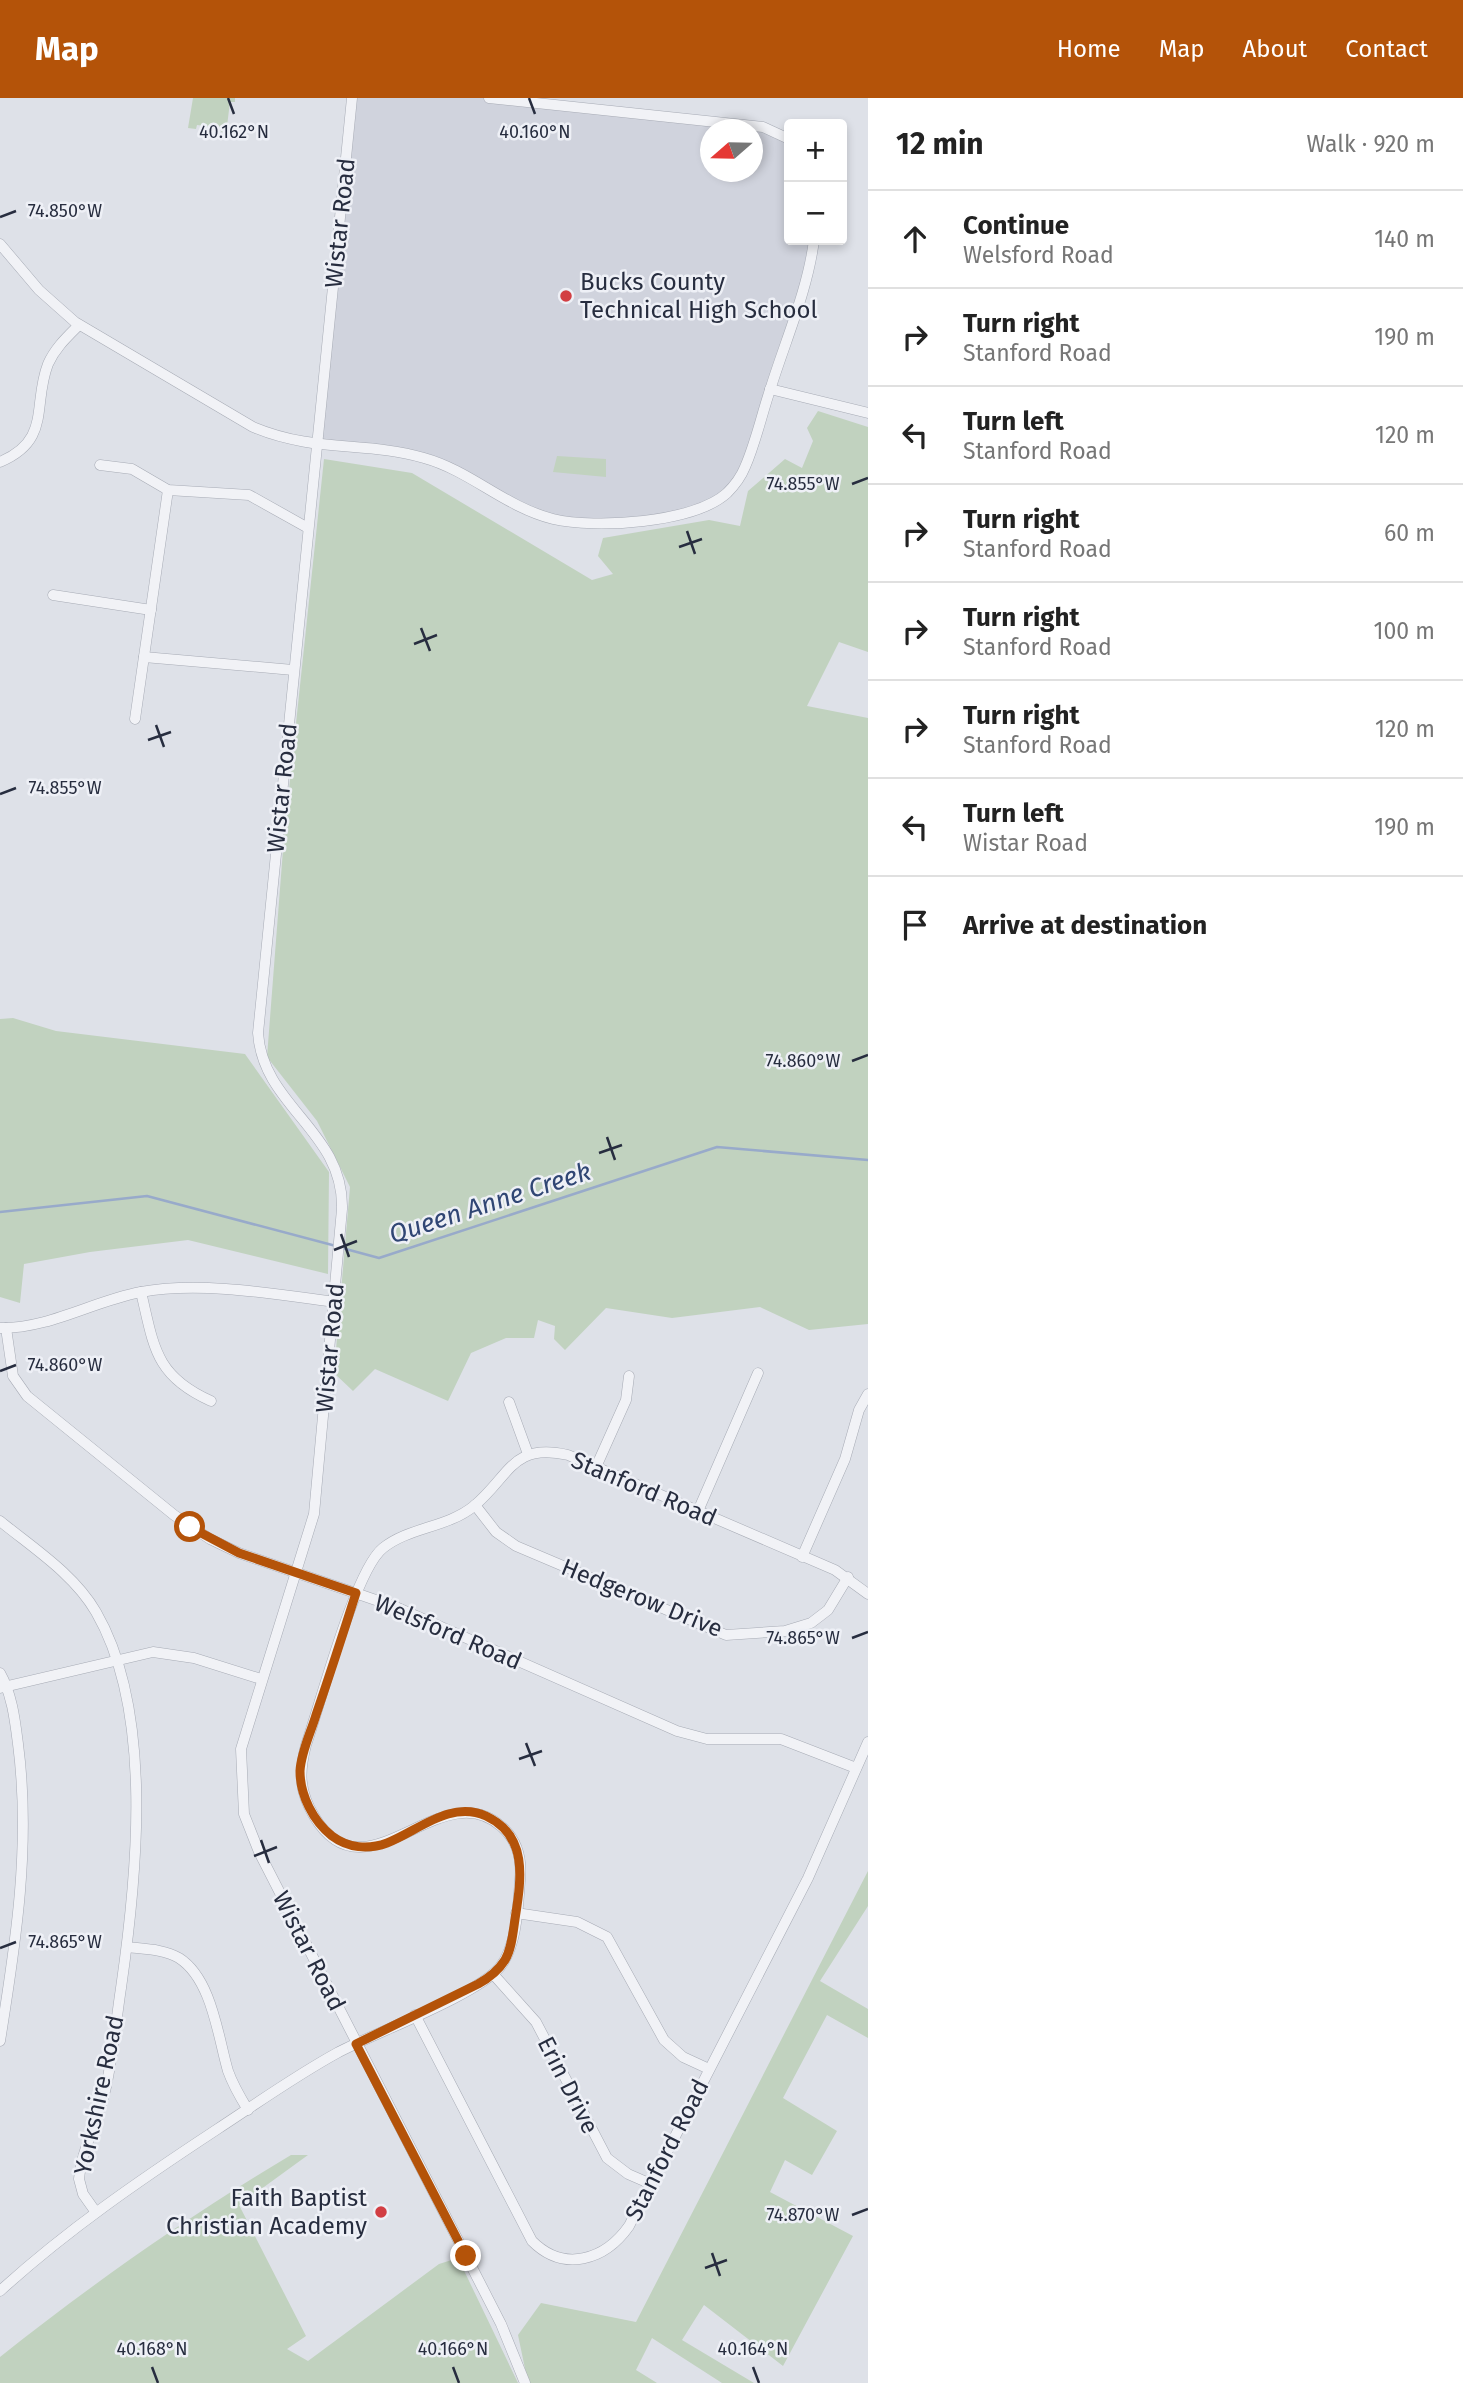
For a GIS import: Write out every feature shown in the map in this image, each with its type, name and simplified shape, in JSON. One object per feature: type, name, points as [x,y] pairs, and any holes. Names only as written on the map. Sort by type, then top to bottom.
[{"type":"street","name":"Wistar Road","points":[[352,98],[260,998],[259,1045],[272,1082],[326,1146],[337,1168],[343,1195],[318,1490],[314,1514],[241,1749],[244,1814],[259,1852],[501,2324],[525,2383]]},
{"type":"street","points":[[489,98],[763,127],[784,137]]},
{"type":"street","points":[[0,244],[40,290],[79,325],[253,428],[285,440],[316,446],[424,458],[526,511],[566,522],[619,522],[690,512],[725,495],[745,468],[807,273],[813,245]]},
{"type":"street","points":[[0,461],[17,453],[36,431],[48,363],[63,341],[79,325]]},
{"type":"street","points":[[770,389],[868,413]]},
{"type":"street","points":[[100,465],[132,469],[168,491],[249,495],[308,528]]},
{"type":"street","points":[[135,719],[168,491]]},
{"type":"street","points":[[52,594],[151,610]]},
{"type":"street","points":[[144,657],[293,670]]},
{"type":"street","points":[[3,1328],[48,1322],[141,1292],[193,1288],[335,1302]]},
{"type":"street","points":[[141,1292],[154,1349],[164,1370],[179,1385],[211,1401]]},
{"type":"street","name":"Welsford Road","points":[[3,1328],[13,1377],[27,1396],[190,1527],[239,1553],[408,1612],[677,1731],[706,1739],[781,1739],[856,1768]]},
{"type":"street","points":[[698,1511],[758,1373]]},
{"type":"street","points":[[596,1467],[626,1400],[629,1376]]},
{"type":"street","points":[[802,1557],[845,1459],[859,1410],[868,1394]]},
{"type":"street","points":[[0,2291],[95,2211],[248,2110],[356,2044],[493,1974],[507,1956],[521,1873],[519,1853],[504,1828],[487,1816],[465,1811],[449,1813],[386,1843],[351,1846],[331,1835],[309,1806],[301,1785],[301,1764],[365,1570],[382,1549],[400,1538],[447,1522],[475,1505],[503,1472],[528,1454],[509,1402]]},
{"type":"street","name":"Stanford Road","points":[[528,1454],[553,1451],[596,1467],[848,1577],[868,1594]]},
{"type":"street","name":"Hedgerow Drive","points":[[475,1505],[496,1532],[516,1546],[720,1634],[785,1631],[811,1623],[828,1610],[848,1577]]},
{"type":"street","name":"Yorkshire Road","points":[[0,1521],[75,1585],[96,1612],[117,1659],[131,1734],[137,1828],[127,1947],[106,2087],[79,2172],[80,2187],[95,2211]]},
{"type":"street","points":[[3,1687],[117,1659],[163,1652],[194,1658],[261,1679]]},
{"type":"street","points":[[0,1673],[22,1770],[24,1848],[0,2041]]},
{"type":"street","name":"Stanford Road","points":[[415,2015],[524,2230],[548,2253],[577,2260],[604,2252],[629,2225],[808,1878],[868,1742]]},
{"type":"street","points":[[516,1913],[577,1922],[607,1937],[664,2040],[683,2057],[709,2069]]},
{"type":"street","points":[[127,1947],[166,1952],[180,1959],[195,1976],[213,2011],[229,2074],[248,2110]]},
{"type":"street","name":"Erin Drive","points":[[493,1974],[536,2022],[607,2158],[628,2174],[650,2184]]},
{"type":"shaded area","name":"Bucks County Technical High School","points":[[352,98],[489,98],[700,120],[700,182],[763,182],[763,127],[784,137],[784,245],[813,245],[813,249],[739,479],[707,506],[619,522],[551,518],[424,458],[316,446]]},
{"type":"green space","points":[[193,98],[235,98],[235,102],[230,102],[227,126],[233,128],[233,133],[221,132],[222,128],[197,125],[196,129],[188,128]]},
{"type":"green space","points":[[818,411],[868,427],[868,652],[839,642],[807,706],[868,718],[868,1324],[809,1330],[760,1307],[672,1318],[606,1308],[565,1350],[554,1339],[555,1326],[538,1320],[534,1338],[506,1338],[471,1353],[448,1401],[375,1369],[353,1391],[334,1373],[350,1187],[317,1121],[267,1057],[284,837],[324,459],[412,473],[592,580],[613,574],[598,556],[603,538],[709,520],[740,526],[748,491],[785,459],[802,468],[813,441],[807,428]]},
{"type":"green space","points":[[557,456],[606,459],[606,477],[553,472]]},
{"type":"green space","points":[[13,1018],[56,1031],[245,1054],[329,1172],[328,1274],[188,1240],[90,1252],[24,1264],[20,1303],[0,1297],[0,1019]]},
{"type":"green space","points":[[868,1871],[868,1906],[820,1981],[868,2009],[868,2038],[827,2015],[783,2098],[837,2131],[812,2175],[785,2160],[770,2192],[853,2236],[783,2366],[704,2305],[682,2340],[754,2383],[722,2383],[652,2338],[636,2370],[657,2383],[528,2383],[518,2335],[541,2303],[636,2322]]},
{"type":"green space","points":[[291,2155],[308,2155],[239,2205],[306,2336],[287,2349],[308,2361],[439,2264],[458,2258],[518,2383],[0,2383],[0,2357],[142,2251]]},
{"type":"waterway","name":"Queen Anne Creek","points":[[342,1248],[379,1258],[717,1147],[868,1160]]},
{"type":"waterway","name":"Queen Anne Creek","points":[[0,1212],[147,1196],[336,1246]]},
{"type":"place","name":"Bucks County Technical High School","points":[[566,296]]},
{"type":"place","name":"Faith Baptist Christian Academy","points":[[381,2212]]},
{"type":"route","points":[[190,1527],[239,1553],[356,1593],[300,1770],[304,1795],[321,1827],[339,1841],[351,1846],[372,1846],[386,1843],[449,1813],[465,1811],[487,1816],[504,1828],[519,1853],[521,1873],[511,1943],[504,1962],[496,1972],[478,1984],[356,2044],[466,2256]]}]
